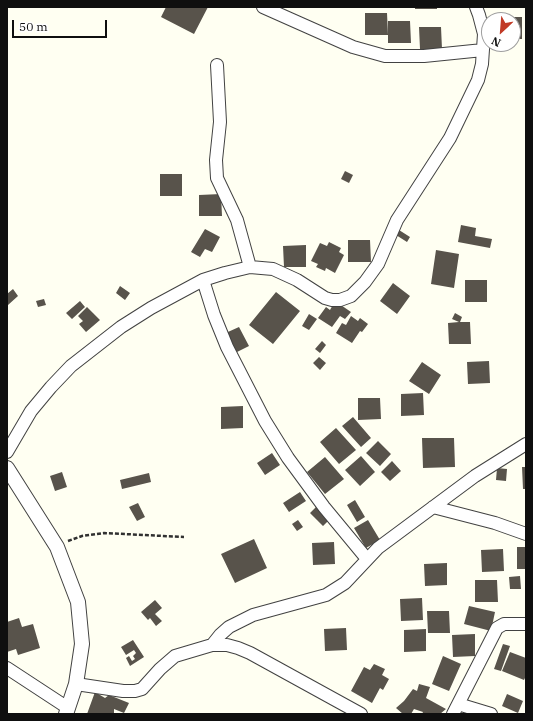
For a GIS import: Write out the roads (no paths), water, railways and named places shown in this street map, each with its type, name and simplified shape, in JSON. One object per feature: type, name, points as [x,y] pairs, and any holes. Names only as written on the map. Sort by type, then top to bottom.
[{"type":"street","points":[[263,7],[353,47],[385,56],[424,56],[481,50]]},
{"type":"street","points":[[476,7],[481,22]]},
{"type":"street","points":[[7,452],[14,437],[31,411],[71,366],[121,327],[151,308],[203,280],[250,267],[273,269],[297,280],[325,298],[340,300],[351,296],[365,282],[378,264],[397,220],[450,138],[478,80],[482,64],[483,52]]},
{"type":"street","points":[[217,65],[220,122],[216,160],[217,178],[237,220],[250,267]]},
{"type":"street","points":[[203,280],[214,315],[227,346],[265,421],[288,458],[324,507],[367,559]]},
{"type":"street","points":[[212,645],[229,627],[253,615],[326,595],[345,583],[378,548],[475,476],[526,444]]},
{"type":"street","points":[[7,468],[57,547],[78,602],[82,644],[76,684],[67,711],[7,668]]},
{"type":"street","points":[[434,507],[496,523],[526,534]]},
{"type":"street","points":[[491,714],[455,709],[498,628],[504,624],[526,624]]},
{"type":"street","points":[[76,684],[122,691],[135,691],[142,689],[175,656],[212,645],[227,645],[250,653],[361,714]]},
{"type":"street","points":[[333,699],[339,714]]}]
